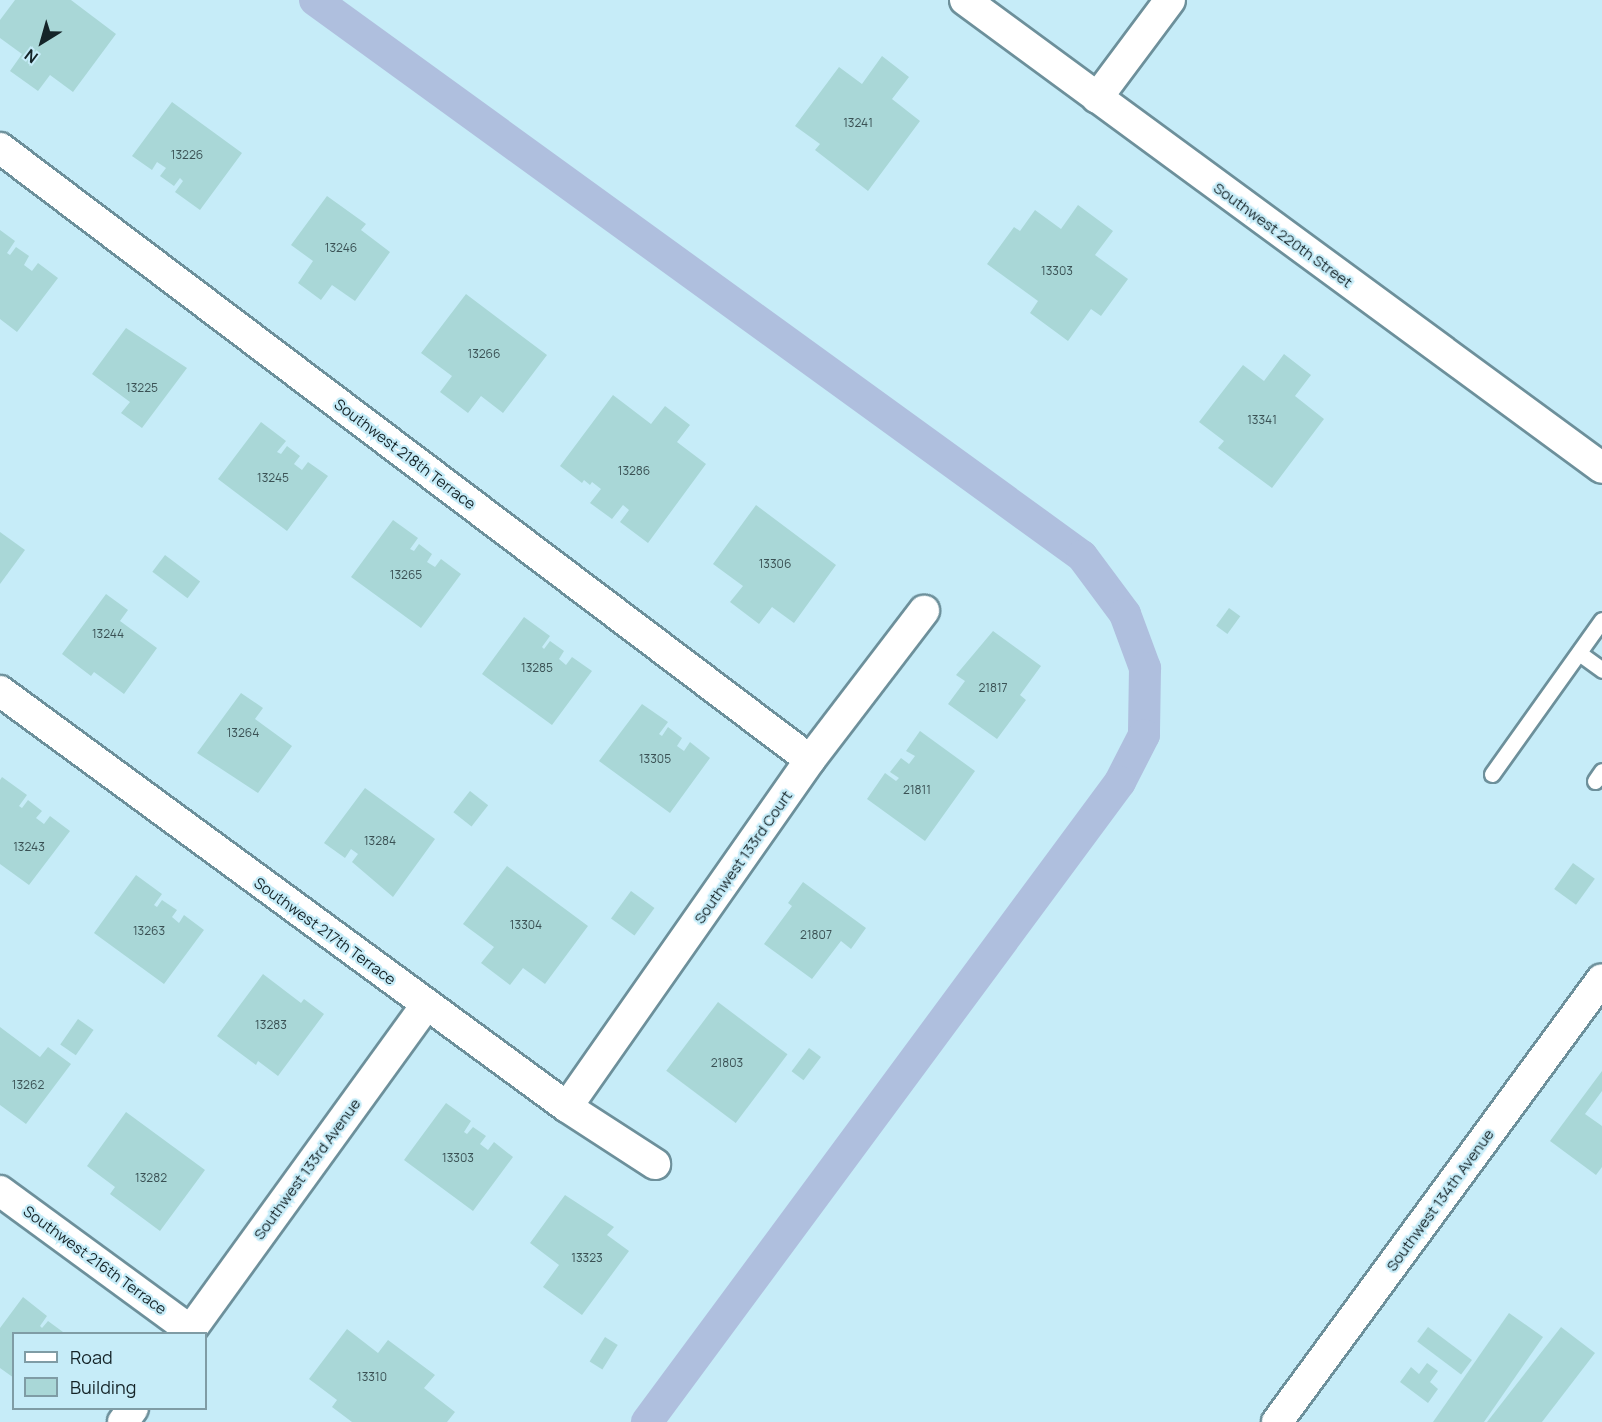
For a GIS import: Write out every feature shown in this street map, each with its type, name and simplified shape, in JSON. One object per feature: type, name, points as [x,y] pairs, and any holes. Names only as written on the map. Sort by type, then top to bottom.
[{"type":"street","name":"Southwest 220th Street","points":[[965,0],[1602,468]]},
{"type":"street","points":[[1097,98],[1170,0]]},
{"type":"street","name":"Southwest 218th Terrace","points":[[0,148],[810,760]]},
{"type":"street","name":"Southwest 133rd Court","points":[[567,1107],[810,760],[924,611]]},
{"type":"street","name":"Southwest 217th Terrace","points":[[0,691],[567,1107],[655,1164]]},
{"type":"street","name":"Southwest 134th Avenue","points":[[1277,1422],[1602,979]]},
{"type":"street","name":"Southwest 133rd Avenue","points":[[189,1332],[426,1005]]},
{"type":"street","name":"Southwest 216th Terrace","points":[[0,1191],[189,1332]]},
{"type":"lane","points":[[1492,774],[1602,620]]},
{"type":"lane","points":[[1579,653],[1602,670]]},
{"type":"building","points":[[15,0],[71,0],[116,34],[73,92],[50,75],[38,91],[10,71],[22,54],[0,38],[0,20]]},
{"type":"building","points":[[882,56],[909,77],[892,99],[920,121],[868,191],[815,150],[820,144],[795,126],[839,67],[862,84]]},
{"type":"building","points":[[172,102],[242,153],[200,210],[175,192],[183,181],[180,178],[174,186],[160,176],[166,168],[157,162],[152,170],[132,156]]},
{"type":"building","points":[[327,196],[366,224],[361,230],[390,252],[355,301],[332,285],[321,300],[298,283],[313,261],[291,245]]},
{"type":"building","points":[[1078,205],[1113,231],[1095,255],[1128,279],[1101,316],[1091,309],[1068,341],[1030,313],[1038,301],[987,264],[1014,227],[1020,231],[1035,210],[1061,229]]},
{"type":"building","points":[[0,230],[15,241],[7,253],[10,255],[16,247],[29,256],[24,265],[32,271],[38,263],[58,278],[17,332],[0,319]]},
{"type":"building","points":[[466,294],[547,355],[503,413],[481,396],[468,413],[440,392],[452,376],[421,353]]},
{"type":"building","points":[[126,328],[187,368],[142,428],[121,413],[130,402],[92,374]]},
{"type":"building","points":[[1284,354],[1311,375],[1295,396],[1324,419],[1272,488],[1218,448],[1224,441],[1199,422],[1243,365],[1264,381]]},
{"type":"building","points":[[613,395],[651,424],[665,406],[690,425],[677,442],[706,464],[648,543],[620,522],[629,510],[623,505],[612,519],[590,503],[601,489],[592,482],[590,485],[584,480],[582,483],[560,466]]},
{"type":"building","points":[[261,422],[286,441],[277,452],[281,454],[287,446],[300,456],[294,464],[302,470],[308,462],[328,476],[287,531],[218,479]]},
{"type":"building","points":[[756,505],[836,565],[794,623],[772,607],[759,624],[730,602],[743,586],[713,564]]},
{"type":"building","points":[[393,520],[418,538],[410,549],[414,551],[419,544],[432,554],[427,562],[435,567],[441,559],[461,574],[421,628],[351,577]]},
{"type":"building","points":[[0,532],[25,550],[0,584]]},
{"type":"building","points":[[165,555],[200,581],[188,598],[152,572]]},
{"type":"building","points":[[106,594],[128,610],[120,621],[157,648],[124,694],[94,672],[91,676],[62,654]]},
{"type":"building","points":[[1229,608],[1240,616],[1227,634],[1216,626]]},
{"type":"building","points":[[524,617],[550,636],[542,647],[544,649],[550,641],[564,651],[559,659],[566,665],[572,657],[592,671],[552,725],[482,674]]},
{"type":"building","points":[[993,631],[1041,666],[1020,695],[1026,700],[997,739],[948,704],[965,681],[956,675]]},
{"type":"building","points":[[241,693],[263,708],[255,719],[292,746],[258,793],[197,753]]},
{"type":"building","points":[[642,704],[668,722],[659,734],[662,736],[668,727],[682,738],[677,746],[684,751],[690,742],[710,758],[670,813],[599,761]]},
{"type":"building","points":[[920,731],[975,771],[925,841],[867,799],[885,773],[896,781],[899,778],[890,772],[901,758],[909,764],[915,756],[906,751]]},
{"type":"building","points":[[2,777],[27,795],[19,806],[22,808],[28,800],[42,811],[36,818],[44,824],[50,816],[70,831],[29,885],[0,864],[0,780]]},
{"type":"building","points":[[365,788],[435,839],[393,897],[352,862],[358,854],[351,849],[345,858],[324,843]]},
{"type":"building","points":[[470,791],[488,805],[472,826],[453,812]]},
{"type":"building","points":[[1573,863],[1595,879],[1576,905],[1554,889]]},
{"type":"building","points":[[507,866],[588,926],[545,984],[523,968],[510,985],[481,963],[494,947],[463,924]]},
{"type":"building","points":[[136,875],[162,894],[154,905],[157,907],[162,900],[177,910],[172,917],[179,923],[184,915],[204,930],[164,984],[94,933]]},
{"type":"building","points":[[803,882],[866,928],[851,949],[841,941],[812,979],[764,944],[792,906],[788,903]]},
{"type":"building","points":[[631,891],[654,908],[634,936],[611,919]]},
{"type":"building","points":[[263,974],[301,1003],[304,999],[324,1014],[278,1076],[258,1061],[256,1065],[217,1036]]},
{"type":"building","points":[[718,1002],[787,1054],[736,1123],[666,1071]]},
{"type":"building","points":[[78,1019],[94,1030],[76,1055],[60,1044]]},
{"type":"building","points":[[0,1027],[40,1057],[48,1047],[71,1064],[26,1124],[0,1105]]},
{"type":"building","points":[[809,1048],[821,1057],[804,1080],[792,1071]]},
{"type":"building","points":[[1602,1071],[1602,1091],[1585,1114],[1602,1126],[1602,1167],[1596,1175],[1550,1141]]},
{"type":"building","points":[[446,1103],[471,1121],[464,1132],[467,1134],[473,1127],[486,1136],[480,1144],[488,1150],[494,1142],[513,1157],[473,1211],[404,1160]]},
{"type":"building","points":[[126,1112],[205,1170],[160,1231],[110,1194],[115,1187],[87,1166]]},
{"type":"building","points":[[565,1195],[614,1227],[607,1235],[629,1251],[582,1315],[543,1287],[559,1265],[530,1243]]},
{"type":"building","points":[[23,1297],[47,1316],[40,1326],[42,1328],[48,1321],[63,1332],[12,1332],[12,1377],[0,1368],[0,1328]]},
{"type":"building","points":[[1509,1313],[1543,1337],[1484,1422],[1433,1422]]},
{"type":"building","points":[[1428,1327],[1472,1360],[1461,1374],[1417,1341]]},
{"type":"building","points":[[1561,1327],[1595,1353],[1542,1422],[1487,1422]]},
{"type":"building","points":[[347,1329],[378,1353],[388,1340],[435,1375],[424,1388],[455,1412],[447,1422],[352,1422],[332,1407],[337,1400],[309,1379]]},
{"type":"building","points":[[605,1337],[618,1345],[602,1370],[590,1362]]},
{"type":"building","points":[[1427,1363],[1438,1371],[1430,1382],[1438,1389],[1428,1403],[1400,1382],[1411,1367],[1419,1374]]},
{"type":"waterway","points":[[315,0],[1082,556],[1125,614],[1145,668],[1144,735],[1120,782],[647,1422]]}]
